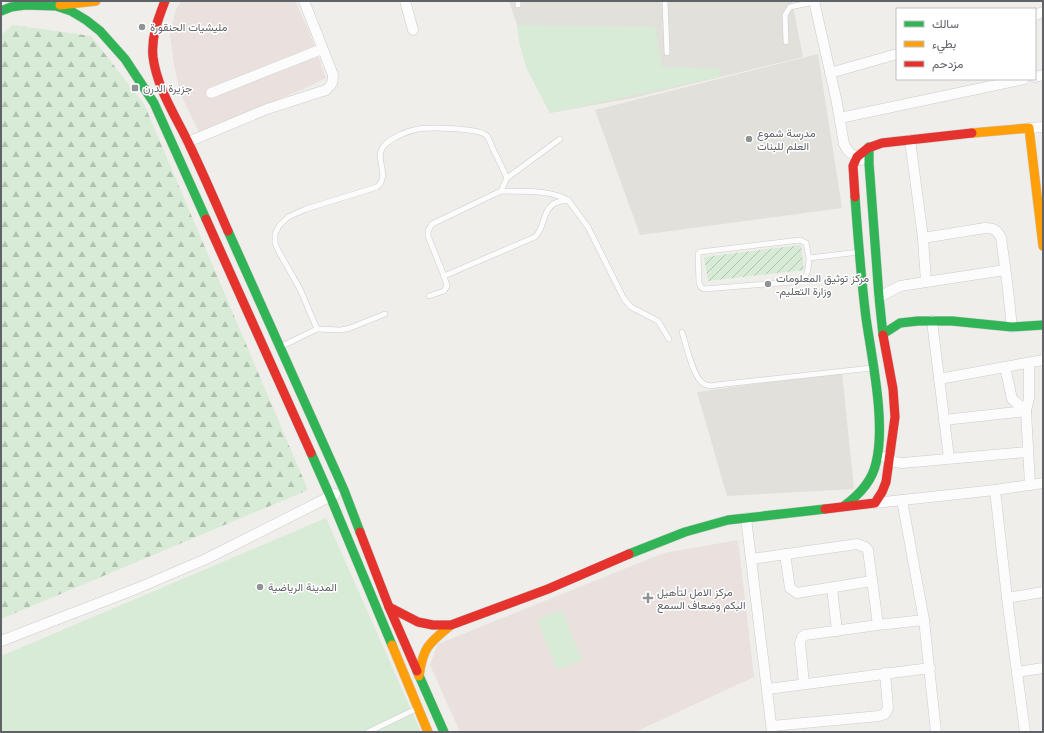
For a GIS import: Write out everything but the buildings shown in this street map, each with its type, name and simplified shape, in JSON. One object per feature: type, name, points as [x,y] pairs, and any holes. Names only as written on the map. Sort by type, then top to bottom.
[{"type":"main road","points":[[40,1],[55,5],[78,15],[94,26],[134,71],[154,103],[330,496],[417,709],[428,732]]},
{"type":"main road","points":[[1,11],[27,5],[55,5],[96,1]]},
{"type":"main road","points":[[165,1],[156,22],[153,39],[153,55],[156,75],[162,91],[188,142],[344,490],[389,607],[444,732]]},
{"type":"main road","points":[[844,506],[860,494],[874,471],[878,453],[880,431],[874,368],[862,280],[853,166],[856,157],[869,147],[882,143],[1029,128],[1043,246]]},
{"type":"main road","points":[[389,607],[420,624],[432,626],[451,625],[560,584],[628,554],[695,528],[728,520],[875,503],[884,489],[890,460],[894,426],[894,403],[883,334],[879,297],[869,147]]},
{"type":"main road","points":[[883,334],[900,323],[918,321],[952,321],[984,326],[1012,327],[1043,325]]},
{"type":"main road","points":[[419,676],[421,658],[426,647],[451,625]]},
{"type":"street","points":[[188,142],[267,109],[326,90],[331,86],[333,81],[332,75],[304,1]]},
{"type":"street","points":[[406,1],[413,30]]},
{"type":"street","points":[[814,1],[840,118],[844,144],[847,151],[869,163]]},
{"type":"street","points":[[211,93],[322,49]]},
{"type":"street","points":[[830,73],[896,54]]},
{"type":"street","points":[[840,118],[1019,80]]},
{"type":"street","points":[[1029,128],[1043,127]]},
{"type":"street","points":[[910,140],[923,238],[926,282]]},
{"type":"street","points":[[923,238],[985,228],[993,228],[998,232],[1001,238],[1012,327]]},
{"type":"street","points":[[879,297],[900,286],[1005,270]]},
{"type":"street","points":[[932,321],[949,458]]},
{"type":"street","points":[[939,380],[1043,360]]},
{"type":"street","points":[[1029,363],[1029,398],[1026,411],[1027,452],[1030,485]]},
{"type":"street","points":[[1004,367],[1012,399],[1026,411]]},
{"type":"street","points":[[944,420],[1026,411]]},
{"type":"street","points":[[878,453],[890,460],[902,463],[1027,452]]},
{"type":"street","points":[[875,503],[995,490],[1043,483]]},
{"type":"street","points":[[1,641],[138,588],[206,559],[344,490]]},
{"type":"street","points":[[995,490],[1007,598],[1025,732]]},
{"type":"street","points":[[902,500],[924,620],[936,732]]},
{"type":"street","points":[[746,518],[772,729],[879,716],[884,714],[888,708],[885,673]]},
{"type":"street","points":[[751,559],[857,544],[861,545],[868,550],[878,625]]},
{"type":"street","points":[[785,554],[790,588],[797,592],[872,581]]},
{"type":"street","points":[[832,588],[837,631]]},
{"type":"street","points":[[1007,598],[1043,592]]},
{"type":"street","points":[[804,684],[800,640],[805,635],[924,620]]},
{"type":"street","points":[[768,689],[930,668]]},
{"type":"street","points":[[1017,672],[1043,668]]},
{"type":"lane","points":[[665,1],[667,53]]},
{"type":"lane","points":[[786,42],[785,15],[790,7],[814,1]]},
{"type":"lane","points":[[317,329],[300,289],[275,243],[275,234],[279,226],[288,217],[306,209],[377,187],[382,183],[383,177],[380,155],[382,149],[394,138],[417,129],[435,128],[466,130],[479,132],[487,136],[507,178]]},
{"type":"lane","points":[[501,191],[507,178],[560,139]]},
{"type":"lane","points":[[429,296],[444,290],[447,286],[428,236],[428,230],[432,224],[501,191],[549,193],[558,195],[568,200],[588,227],[624,299],[631,307],[658,321],[669,339]]},
{"type":"lane","points":[[444,276],[535,237],[539,233],[548,209],[556,203],[568,200]]},
{"type":"lane","points":[[800,240],[806,243],[809,258],[808,274],[804,278],[798,280],[704,289],[699,283],[698,254],[700,252],[800,240]]},
{"type":"lane","points":[[809,258],[860,252]]},
{"type":"lane","points":[[280,347],[317,329],[341,330],[385,314]]},
{"type":"lane","points":[[682,332],[696,374],[706,385],[874,368]]},
{"type":"lane","points":[[368,732],[417,709]]},
{"type":"shaded area","points":[[182,1],[295,1],[308,29],[326,78],[301,90],[199,132],[180,93],[170,35],[176,9]]},
{"type":"shaded area","points":[[509,1],[792,1],[803,57],[633,98],[550,113],[527,69],[520,45],[517,25]]},
{"type":"shaded area","points":[[818,54],[842,208],[640,235],[595,110]]},
{"type":"shaded area","points":[[842,372],[854,489],[727,496],[697,392]]},
{"type":"shaded area","name":"مركز الامل لتأهيل البكم وضعاف السمع","points":[[738,540],[754,677],[635,732],[460,732],[430,665],[438,644],[664,553]]},
{"type":"green space","points":[[13,25],[91,36],[144,104],[308,490],[1,619],[1,35]]},
{"type":"green space","points":[[517,25],[655,27],[662,67],[720,69],[719,77],[550,113],[527,69],[520,45]]},
{"type":"green space","points":[[801,245],[804,270],[708,281],[704,257]]},
{"type":"green space","name":"المدينة الرياضية","points":[[326,518],[421,732],[1,732],[1,656]]},
{"type":"green space","points":[[562,610],[582,660],[557,670],[537,619]]},
{"type":"traffic: fast","points":[[1,11],[11,7],[25,5],[56,6],[71,11],[100,31],[125,59],[154,103],[206,219]]},
{"type":"traffic: fast","points":[[869,147],[883,335]]},
{"type":"traffic: fast","points":[[844,506],[860,493],[874,470],[879,447],[880,429],[877,391],[866,318],[855,197]]},
{"type":"traffic: fast","points":[[228,231],[344,490],[360,532]]},
{"type":"traffic: fast","points":[[883,334],[900,323],[918,321],[952,321],[1012,327],[1043,325]]},
{"type":"traffic: fast","points":[[311,453],[392,645]]},
{"type":"traffic: fast","points":[[629,554],[685,532],[728,520],[825,509]]},
{"type":"traffic: fast","points":[[417,671],[444,732]]},
{"type":"traffic: slow","points":[[60,5],[96,1]]},
{"type":"traffic: slow","points":[[972,133],[1029,128],[1043,246]]},
{"type":"traffic: slow","points":[[419,676],[423,658],[428,646],[437,636],[451,625]]},
{"type":"traffic: slow","points":[[392,645],[428,732]]},
{"type":"traffic: jam","points":[[165,1],[153,42],[153,57],[158,80],[228,231]]},
{"type":"traffic: jam","points":[[855,197],[853,166],[857,157],[868,148],[882,143],[972,133]]},
{"type":"traffic: jam","points":[[206,219],[311,453]]},
{"type":"traffic: jam","points":[[825,509],[875,503],[886,482],[895,417],[893,389],[883,335]]},
{"type":"traffic: jam","points":[[360,532],[389,607],[417,671]]},
{"type":"traffic: jam","points":[[389,607],[418,622],[433,625],[451,625],[548,589],[629,554]]},
{"type":"place","name":"مليشيات الحنقورة","points":[[142,27]]},
{"type":"place","name":"جزيرة الدرن","points":[[135,88]]},
{"type":"place","name":"مدرسة شموع العلم للبنات","points":[[749,139]]},
{"type":"place","name":"مركز توثيق المعلومات -وزارة التعليم","points":[[768,284]]},
{"type":"place","name":"المدينة الرياضية","points":[[260,587]]},
{"type":"place","name":"مركز الامل لتأهيل البكم وضعاف السمع","points":[[648,598]]}]
